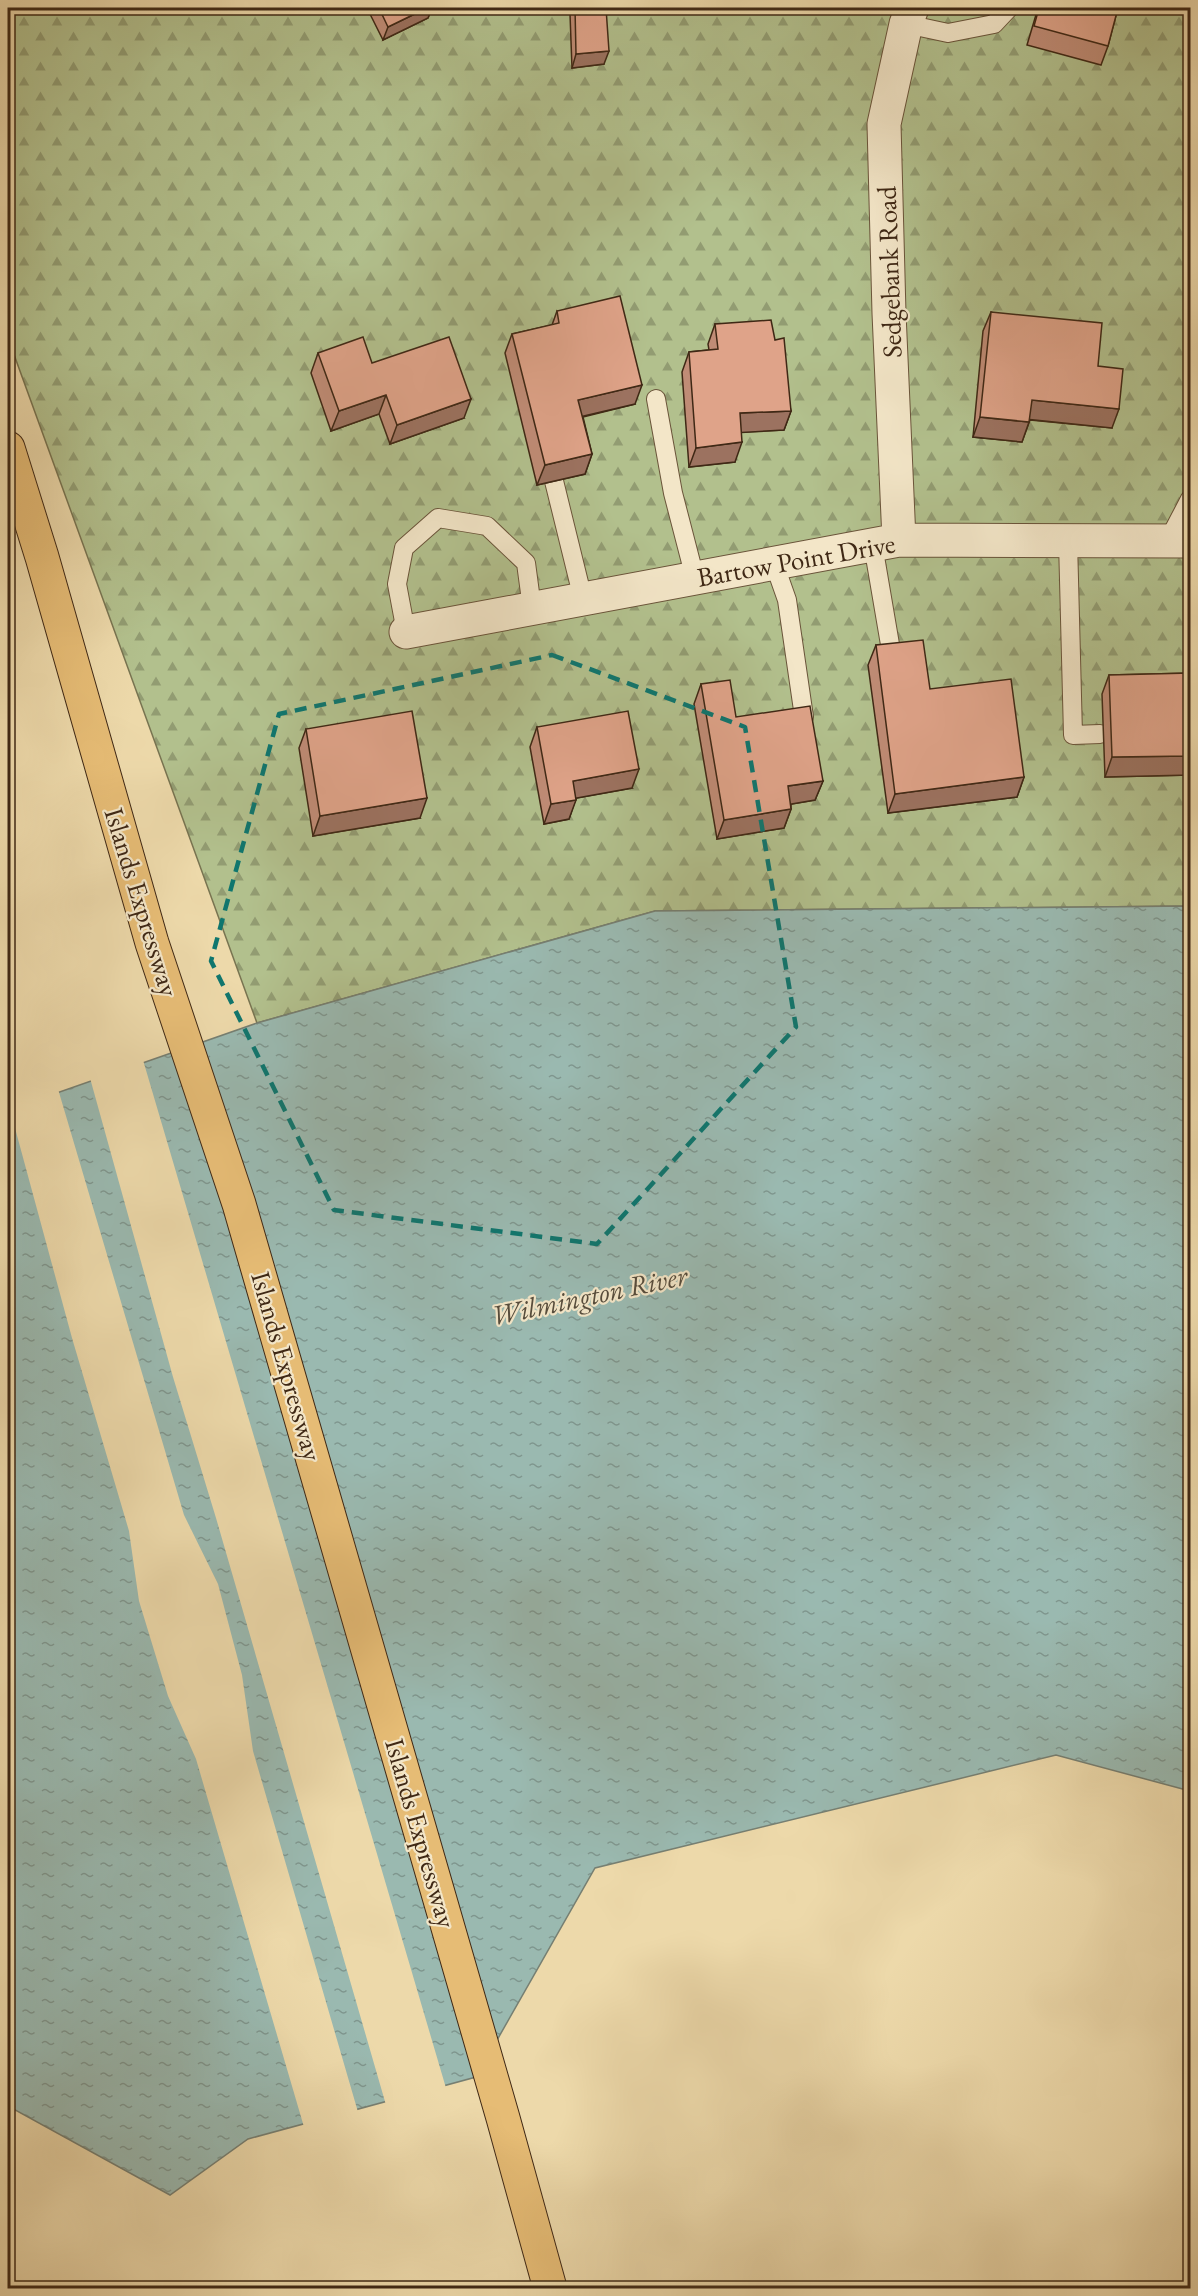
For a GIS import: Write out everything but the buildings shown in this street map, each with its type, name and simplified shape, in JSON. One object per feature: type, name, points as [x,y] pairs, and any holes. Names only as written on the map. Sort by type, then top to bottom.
[{"type":"main road","name":"Islands Expressway","points":[[8,448],[42,557],[152,943],[243,1215],[503,2118],[550,2289]]},
{"type":"street","name":"Sedgebank Road","points":[[886,543],[889,313],[884,124],[909,16]]},
{"type":"street","name":"Bartow Point Drive","points":[[406,632],[886,543],[1179,541]]},
{"type":"lane","points":[[909,16],[948,33],[994,24],[1009,8]]},
{"type":"lane","points":[[656,399],[673,493],[694,578]]},
{"type":"lane","points":[[555,481],[583,599]]},
{"type":"lane","points":[[1179,541],[1191,499]]},
{"type":"lane","points":[[406,632],[397,584],[404,548],[438,518],[487,526],[526,563],[532,608]]},
{"type":"lane","points":[[1068,541],[1073,735],[1100,734]]},
{"type":"lane","points":[[886,543],[893,662]]},
{"type":"lane","points":[[774,563],[787,600],[804,717]]},
{"type":"highlighted area","points":[[552,655],[745,727],[796,1027],[597,1244],[334,1210],[211,961],[279,714]]},
{"type":"green space","points":[[8,8],[1190,8],[1190,906],[655,911],[257,1023],[8,338]]},
{"type":"water","name":"Wilmington River","points":[[1190,906],[1190,1791],[1056,1755],[595,1868],[476,2077],[248,2139],[170,2195],[10,2107],[8,2108],[8,1110],[257,1023],[655,911]]},
{"type":"pier","points":[[143,1060],[446,2088],[386,2105],[173,1377],[90,1078]]},
{"type":"pier","points":[[58,1089],[184,1515],[218,1584],[242,1675],[253,1751],[358,2112],[304,2127],[196,1759],[168,1696],[139,1601],[129,1531],[72,1338],[9,1106]]}]
